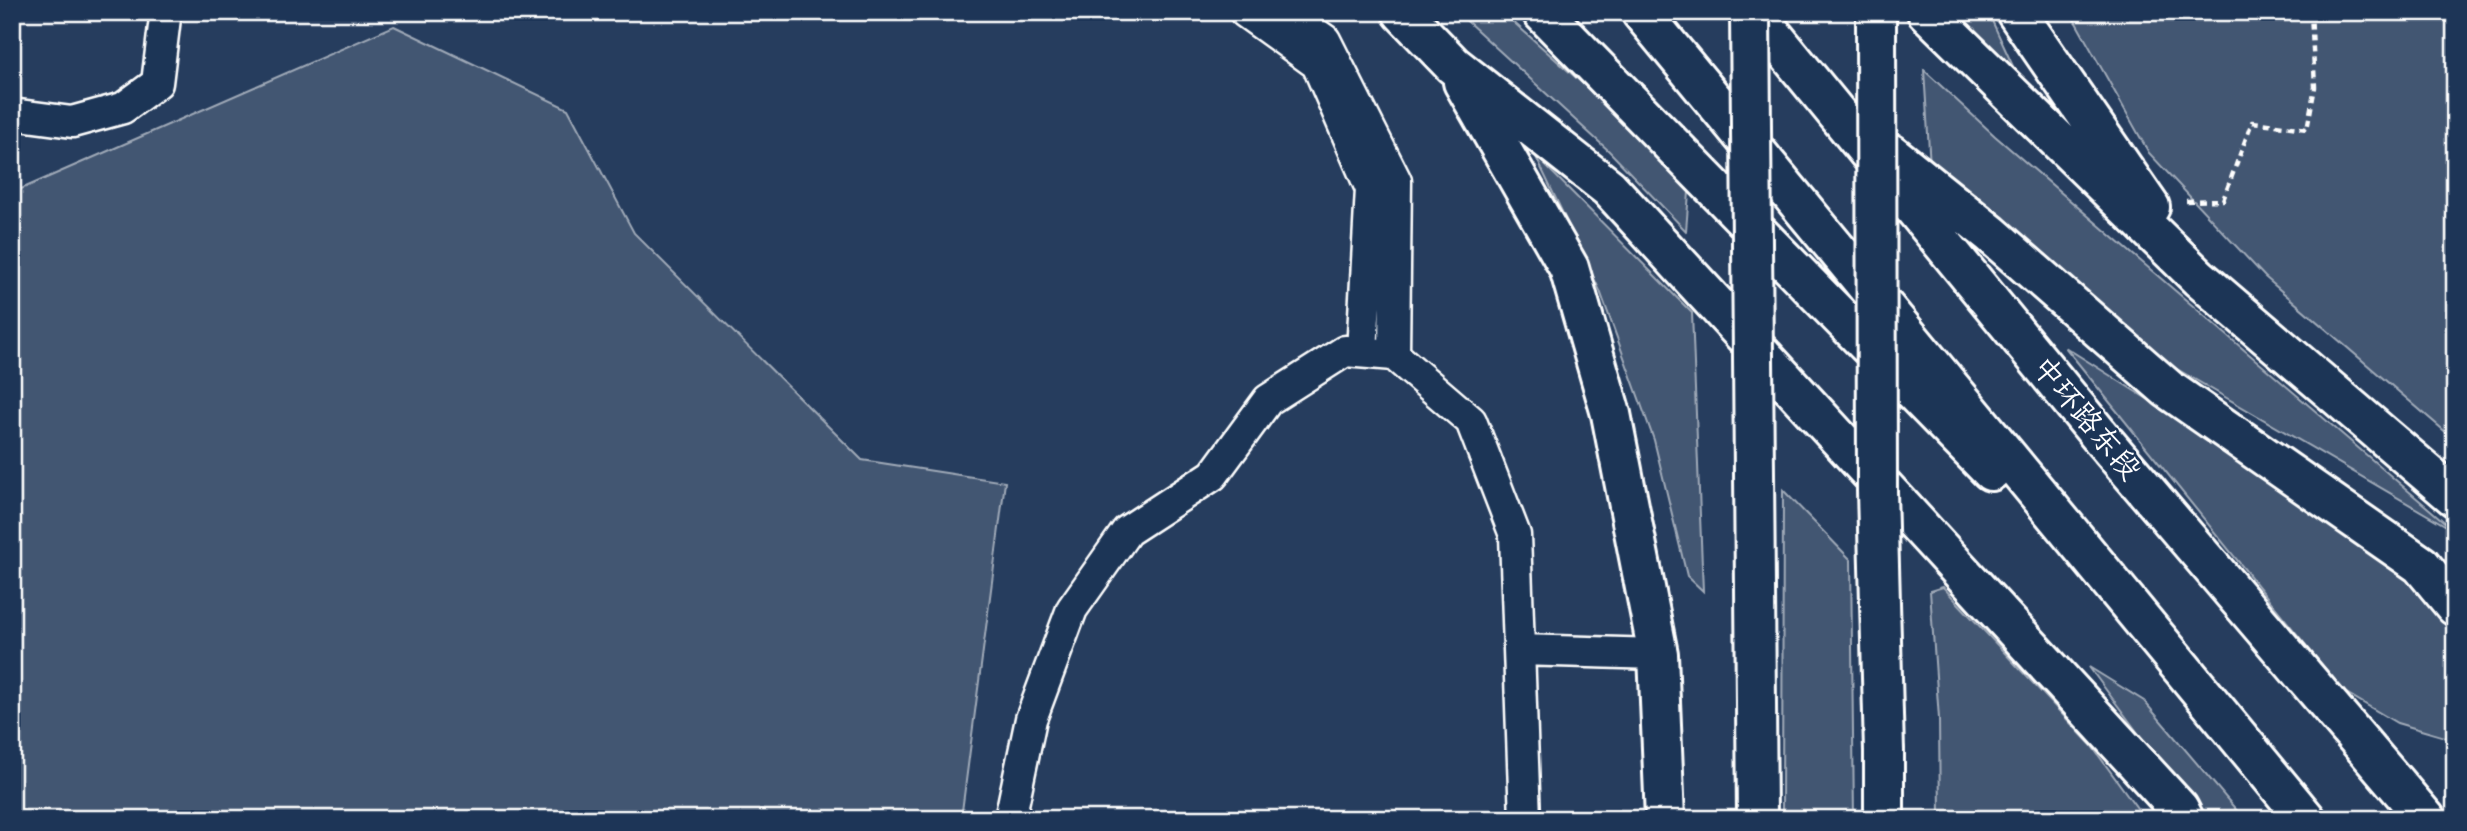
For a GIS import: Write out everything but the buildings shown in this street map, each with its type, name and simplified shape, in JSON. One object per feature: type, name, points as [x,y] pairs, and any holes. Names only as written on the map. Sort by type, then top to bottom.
[{"type":"highway","points":[[1402,12],[1453,65],[1609,188],[2179,809],[2184,819]]},
{"type":"highway","points":[[1542,12],[2190,676]]},
{"type":"highway","points":[[1641,12],[2306,819]]},
{"type":"highway","points":[[1752,12],[1757,819]]},
{"type":"highway","name":"中环路东段","points":[[1752,12],[2104,440],[2426,819]]},
{"type":"highway","points":[[1876,12],[1877,477],[1884,819]]},
{"type":"highway","points":[[1927,12],[2199,278],[2455,497]]},
{"type":"highway","points":[[2015,12],[2199,278]]},
{"type":"highway","points":[[1453,65],[1569,268],[1611,414],[1658,654],[1665,819]]},
{"type":"highway","points":[[1825,100],[1990,234],[2168,389],[2421,565],[2455,606]]},
{"type":"street","points":[[12,114],[72,122],[123,108],[157,83],[165,18],[163,12]]},
{"type":"street","points":[[1245,12],[1317,64],[1371,190],[1362,352]]},
{"type":"street","points":[[1285,12],[1325,40],[1396,181],[1394,355]]},
{"type":"street","points":[[1010,819],[1031,719],[1072,609],[1127,531],[1213,475],[1268,400],[1345,351],[1394,355],[1471,421],[1515,535],[1525,819]]},
{"type":"street","points":[[1519,650],[1658,654]]},
{"type":"path","points":[[2147,202],[2223,200],[2252,122],[2307,129],[2315,86],[2312,12]]},
{"type":"shaded area","points":[[1457,12],[1502,12],[1690,179],[1686,231],[1609,151]]},
{"type":"shaded area","points":[[1943,12],[1988,12],[2023,88]]},
{"type":"shaded area","points":[[2070,12],[2455,12],[2455,440],[2265,277],[2149,153]]},
{"type":"shaded area","points":[[394,26],[568,109],[634,233],[862,460],[1005,482],[961,819],[12,819],[12,193]]},
{"type":"shaded area","points":[[1924,70],[1995,136],[2455,531],[2134,344],[1930,166]]},
{"type":"shaded area","points":[[1535,155],[1692,313],[1703,591],[1687,576],[1654,440],[1600,291]]},
{"type":"shaded area","points":[[2065,347],[2217,443],[2420,584],[2455,630],[2455,740],[2397,723],[2343,691]]},
{"type":"shaded area","points":[[1783,490],[1851,560],[1854,819],[1782,819]]},
{"type":"shaded area","points":[[1943,587],[2091,745],[2145,819],[1940,819],[1939,719],[1930,591]]},
{"type":"shaded area","points":[[2089,667],[2144,701],[2244,819],[2202,819]]}]
